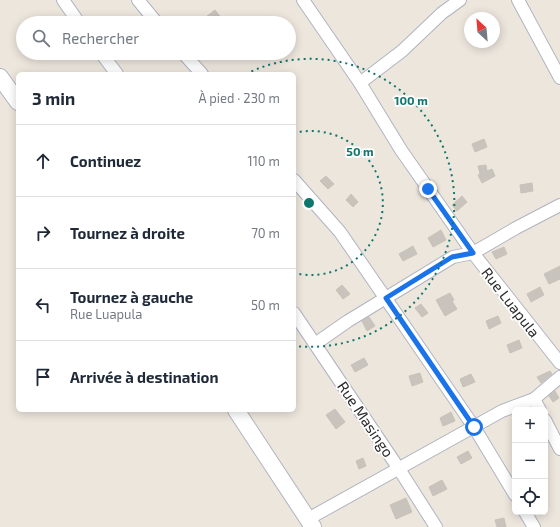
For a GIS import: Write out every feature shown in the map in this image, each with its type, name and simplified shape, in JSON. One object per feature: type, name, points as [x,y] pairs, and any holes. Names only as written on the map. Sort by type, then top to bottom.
[{"type":"main road","points":[[0,77],[16,99]]},
{"type":"main road","points":[[237,412],[310,523]]},
{"type":"street","points":[[63,0],[74,16]]},
{"type":"street","points":[[138,0],[151,16]]},
{"type":"street","name":"Rue Luapula","points":[[303,0],[360,83],[401,150],[473,253],[560,363]]},
{"type":"street","points":[[360,83],[402,51],[442,13],[460,0]]},
{"type":"street","points":[[518,0],[560,78]]},
{"type":"street","points":[[106,60],[115,72]]},
{"type":"street","points":[[189,60],[200,72]]},
{"type":"street","points":[[296,182],[340,232],[474,427],[512,490]]},
{"type":"street","points":[[315,344],[452,257],[473,253],[560,205]]},
{"type":"street","name":"Rue Masingo","points":[[296,316],[399,469],[436,527]]},
{"type":"street","points":[[310,523],[399,469],[502,411],[534,399],[560,377]]},
{"type":"street","points":[[534,399],[538,407]]},
{"type":"street","points":[[548,426],[560,450]]},
{"type":"street","points":[[527,515],[534,527]]},
{"type":"building","points":[[215,10],[220,16],[207,16]]},
{"type":"building","points":[[484,139],[487,147],[475,152],[472,144]]},
{"type":"building","points":[[486,165],[487,171],[492,169],[495,176],[482,183],[478,175],[480,174],[478,166]]},
{"type":"building","points":[[326,176],[334,184],[328,189],[320,181]]},
{"type":"building","points":[[532,183],[533,191],[521,193],[520,185]]},
{"type":"building","points":[[351,194],[358,202],[353,207],[346,200]]},
{"type":"building","points":[[462,196],[467,202],[457,211],[452,205]]},
{"type":"building","points":[[441,230],[446,240],[433,247],[428,238]]},
{"type":"building","points":[[413,246],[417,254],[403,261],[399,254]]},
{"type":"building","points":[[504,247],[507,254],[496,259],[492,252]]},
{"type":"building","points":[[560,266],[560,279],[549,284],[544,274]]},
{"type":"building","points":[[342,285],[350,294],[343,299],[336,290]]},
{"type":"building","points":[[540,287],[544,295],[531,302],[527,294]]},
{"type":"building","points":[[450,293],[454,300],[452,301],[457,309],[445,316],[436,300]]},
{"type":"building","points":[[421,304],[428,313],[422,317],[415,308]]},
{"type":"building","points":[[498,316],[501,323],[489,329],[486,321]]},
{"type":"building","points":[[369,317],[375,326],[367,331],[362,321]]},
{"type":"building","points":[[519,340],[522,348],[510,353],[507,345]]},
{"type":"building","points":[[364,358],[368,365],[355,372],[351,365]]},
{"type":"building","points":[[550,371],[552,374],[541,383],[537,377]]},
{"type":"building","points":[[420,373],[423,382],[412,386],[409,376]]},
{"type":"building","points":[[471,374],[475,382],[463,387],[460,379]]},
{"type":"building","points":[[555,391],[559,398],[553,402],[549,396]]},
{"type":"building","points":[[335,409],[345,422],[336,429],[326,415]]},
{"type":"building","points":[[451,412],[455,421],[443,426],[440,418]]},
{"type":"building","points":[[468,451],[472,458],[461,464],[457,457]]},
{"type":"building","points":[[363,458],[366,466],[359,469],[356,461]]},
{"type":"building","points":[[442,480],[447,489],[433,496],[429,487]]},
{"type":"building","points":[[406,498],[412,512],[396,519],[390,505]]},
{"type":"building","points":[[504,518],[506,527],[497,527],[495,520]]},
{"type":"route","points":[[428,189],[473,253],[452,257],[386,298],[474,427]]}]
